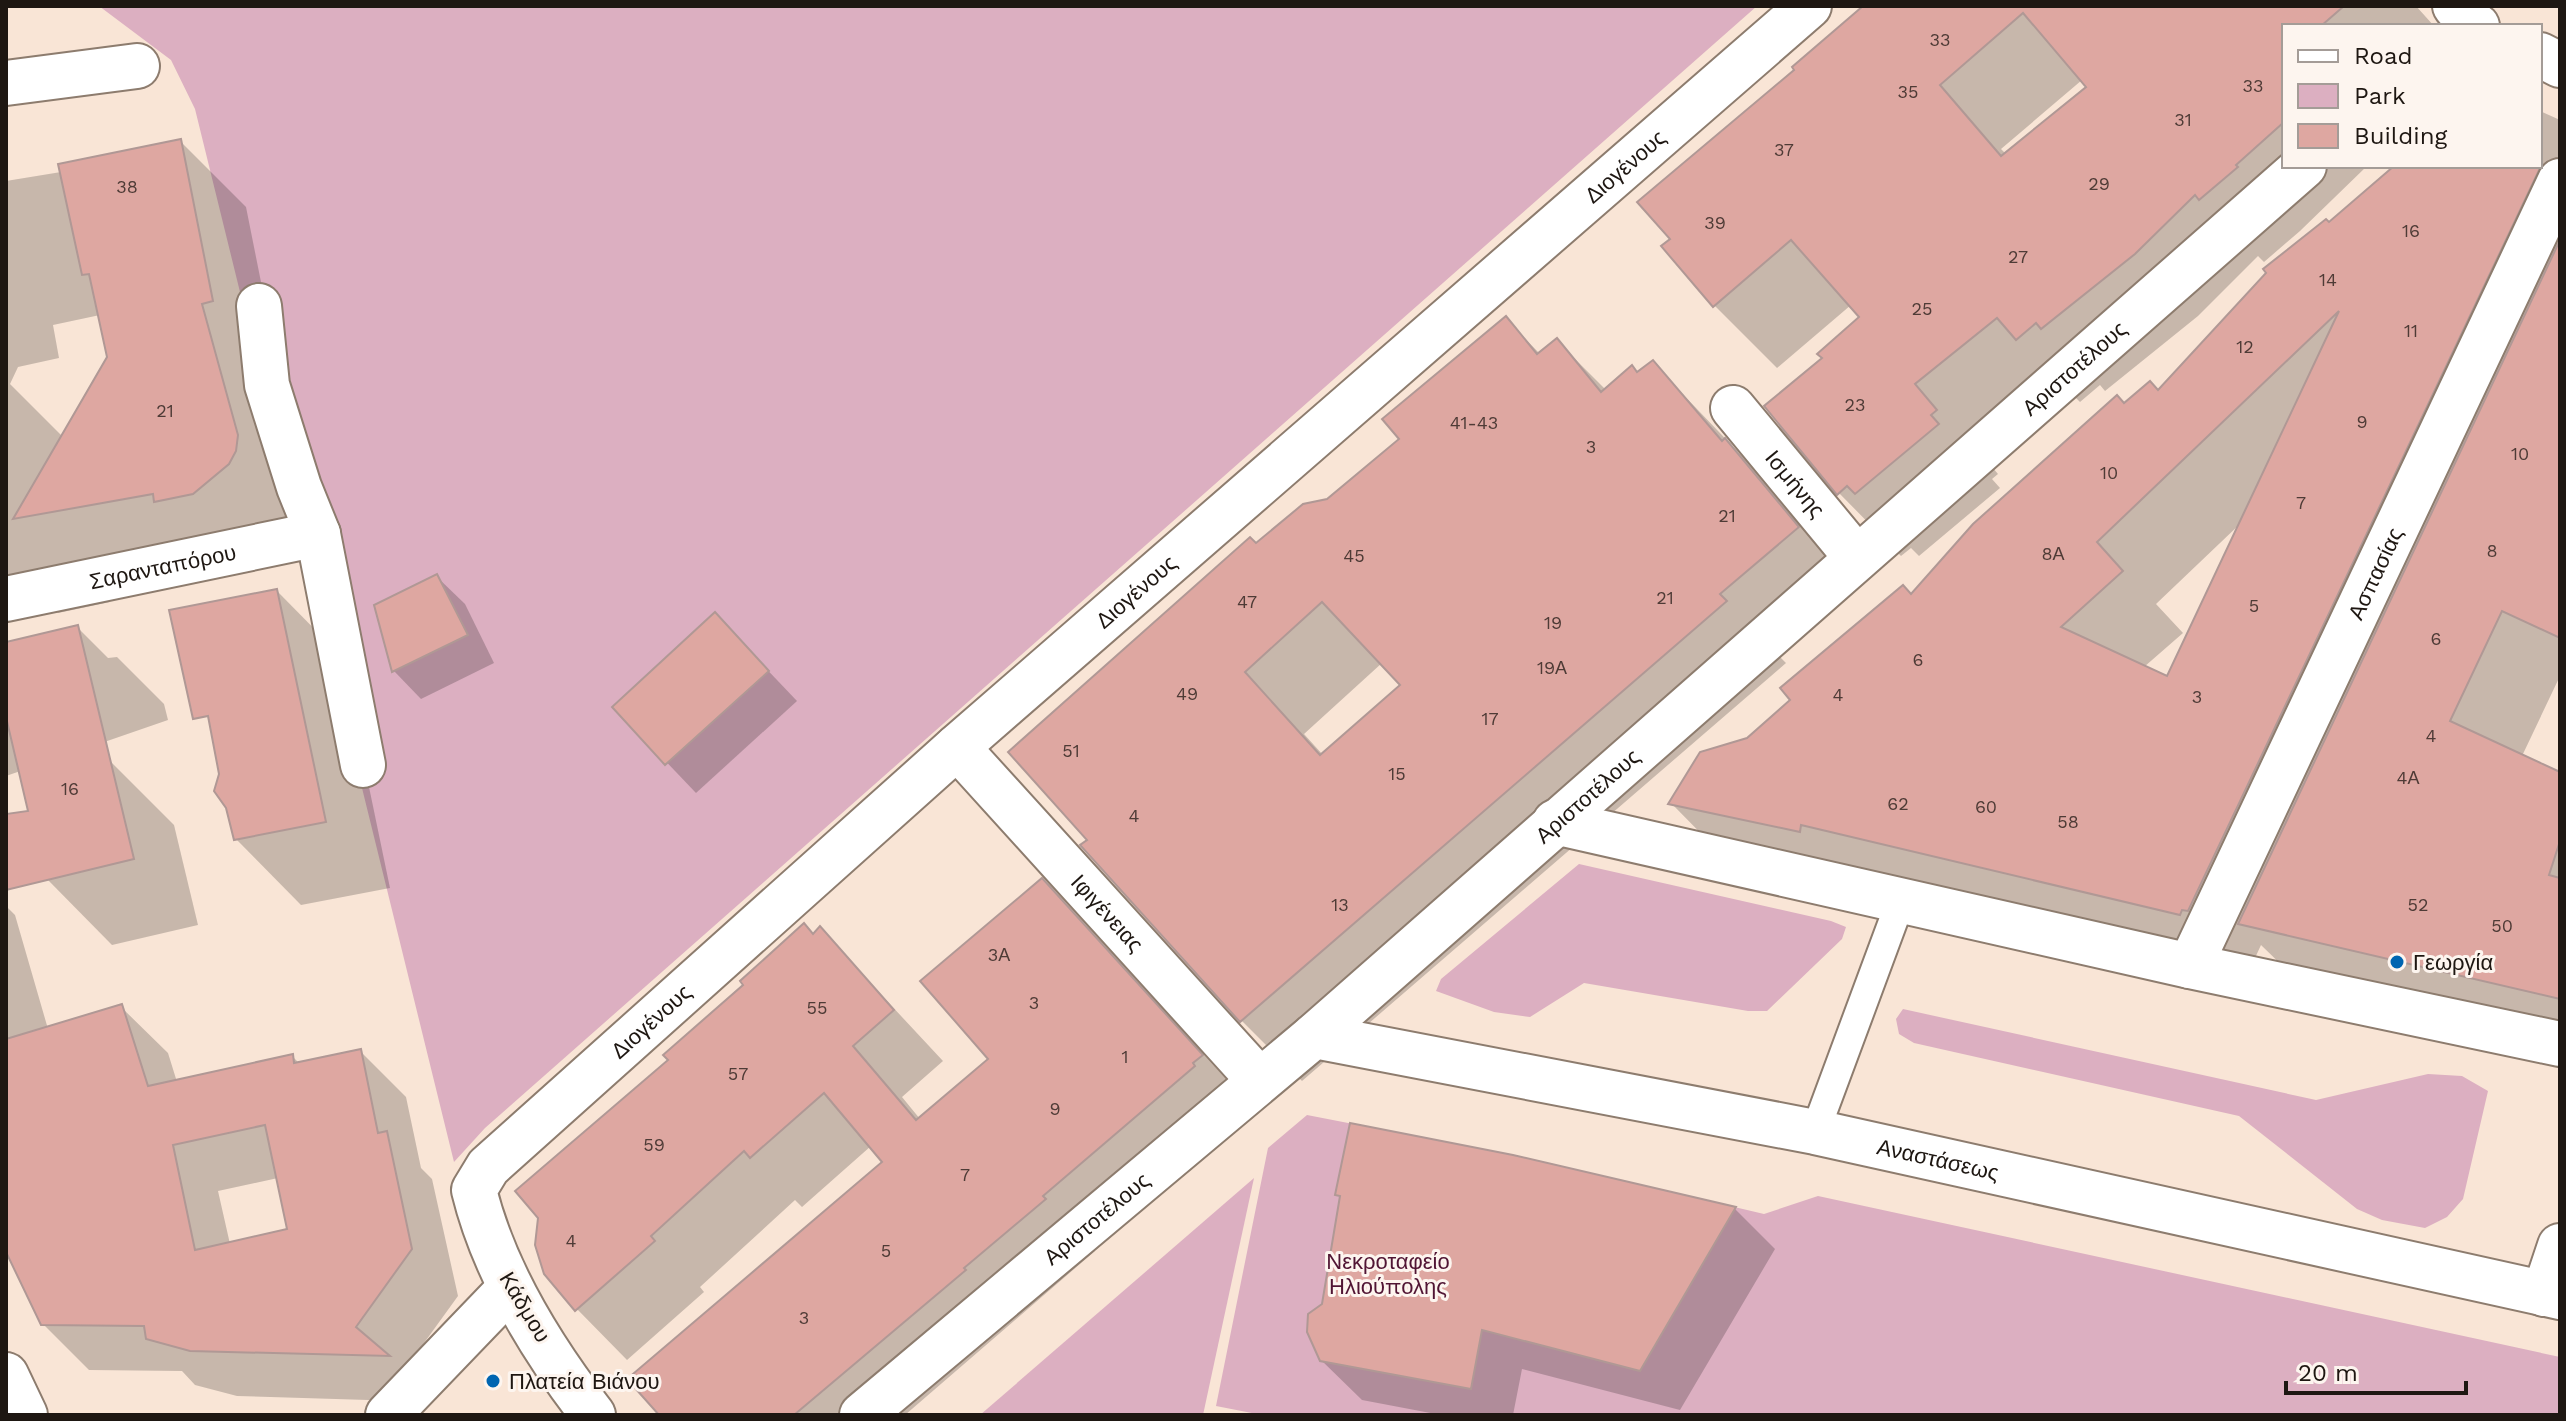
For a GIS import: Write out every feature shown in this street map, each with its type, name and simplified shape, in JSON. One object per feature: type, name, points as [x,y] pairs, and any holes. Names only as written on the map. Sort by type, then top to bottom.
[{"type":"street","name":"Διογένους","points":[[474,1190],[488,1167],[957,747],[1809,6]]},
{"type":"street","points":[[2542,56],[2560,65]]},
{"type":"street","points":[[6,83],[137,66]]},
{"type":"street","name":"Αριστοτέλους","points":[[862,1415],[1314,1036],[2302,168]]},
{"type":"street","name":"Ασπασίας","points":[[2190,966],[2560,181]]},
{"type":"street","points":[[259,306],[267,385],[299,487],[318,534],[363,765]]},
{"type":"street","name":"Ισμήνης","points":[[1733,408],[1857,558]]},
{"type":"street","name":"Σαρανταπόρου","points":[[6,599],[318,534]]},
{"type":"street","name":"Ιφιγένειας","points":[[957,747],[1259,1080]]},
{"type":"street","points":[[1555,822],[2190,966],[2560,1044]]},
{"type":"street","name":"Αναστάσεως","points":[[1314,1036],[1815,1132],[2552,1296]]},
{"type":"street","name":"Κάδμου","points":[[474,1190],[484,1230],[510,1288],[593,1415]]},
{"type":"street","points":[[2552,1296],[2560,1246]]},
{"type":"street","points":[[388,1415],[510,1288]]},
{"type":"street","points":[[6,1375],[25,1415]]},
{"type":"lane","points":[[1815,1132],[1901,900]]},
{"type":"green space","points":[[99,6],[1757,6],[485,1128],[454,1162],[195,109],[171,60]]},
{"type":"green space","points":[[1579,864],[1846,927],[1842,939],[1767,1011],[1748,1011],[1584,983],[1530,1017],[1494,1012],[1436,991],[1441,979]]},
{"type":"green space","points":[[1903,1009],[2316,1100],[2428,1074],[2462,1076],[2488,1091],[2463,1199],[2447,1217],[2425,1228],[2382,1220],[2357,1209],[2239,1116],[1914,1043],[1899,1034],[1896,1019]]},
{"type":"green space","name":"Νεκροταφείο Ηλιούπολης","points":[[1307,1115],[1523,1157],[1764,1214],[1818,1196],[2560,1357],[2560,1415],[1262,1415],[1216,1406],[1268,1148]]},
{"type":"green space","points":[[1254,1178],[1203,1415],[980,1415]]},
{"type":"building","points":[[1863,6],[2344,6],[2323,24],[2282,24],[2282,124],[2236,165],[2238,167],[2199,200],[2195,195],[2135,254],[2041,329],[2036,323],[2016,340],[1997,318],[1915,384],[1937,410],[1931,415],[1939,424],[1855,494],[1847,486],[1837,495],[1764,406],[1822,358],[1817,354],[1859,317],[1791,240],[1713,307],[1661,246],[1670,239],[1637,202],[1794,70],[1792,67]],"holes":[[[2023,13],[2086,87],[2001,156],[1940,85]]]},
{"type":"building","points":[[181,139],[213,301],[202,304],[238,435],[236,451],[229,464],[193,494],[154,502],[153,494],[13,519],[107,357],[89,274],[82,275],[58,164]]},
{"type":"building","points":[[2392,168],[2540,168],[2188,911],[2182,910],[2180,915],[1801,825],[1800,832],[1668,804],[1700,752],[1747,738],[1790,700],[1780,688],[1903,585],[1911,594],[1973,524],[2117,395],[2124,403],[2150,381],[2158,390],[2266,273],[2263,269],[2326,219],[2329,222]],"holes":[[[2339,311],[2167,676],[2061,627],[2123,571],[2097,542]]]},
{"type":"building","points":[[2560,240],[2560,638],[2502,611],[2450,721],[2560,772],[2560,841],[2549,875],[2560,878],[2560,999],[2238,924]]},
{"type":"building","points":[[1506,316],[1537,354],[1557,338],[1601,392],[1632,365],[1637,372],[1653,360],[1722,441],[1725,438],[1799,527],[1720,594],[1727,601],[1240,1022],[1080,845],[1087,840],[1008,752],[1250,537],[1256,543],[1303,504],[1327,499],[1399,439],[1382,419]],"holes":[[[1322,602],[1400,685],[1320,755],[1245,672]]]},
{"type":"building","points":[[437,574],[468,635],[392,672],[374,605]]},
{"type":"building","points":[[277,589],[326,822],[234,840],[226,808],[214,791],[219,774],[208,716],[193,719],[169,610]]},
{"type":"building","points":[[715,612],[769,671],[665,765],[612,707]]},
{"type":"building","points":[[78,625],[134,859],[6,890],[6,814],[28,811],[6,717],[6,642]]},
{"type":"building","points":[[1042,878],[1203,1055],[1193,1063],[1195,1066],[1043,1196],[1046,1199],[964,1268],[966,1270],[794,1415],[659,1415],[627,1379],[882,1162],[824,1093],[750,1158],[744,1151],[651,1236],[655,1241],[575,1311],[544,1274],[535,1245],[538,1218],[515,1191],[668,1060],[663,1055],[743,985],[740,981],[804,923],[813,934],[820,926],[894,1010],[853,1046],[916,1120],[988,1059],[920,981]]},
{"type":"building","points":[[122,1004],[148,1086],[293,1054],[294,1063],[361,1049],[378,1133],[387,1131],[412,1249],[356,1327],[390,1356],[190,1351],[146,1339],[144,1326],[41,1325],[6,1252],[6,1039]],"holes":[[[265,1125],[287,1229],[195,1250],[173,1145]]]},
{"type":"building","points":[[1350,1123],[1513,1155],[1736,1207],[1640,1371],[1482,1330],[1471,1389],[1320,1361],[1307,1332],[1308,1314],[1322,1304],[1340,1196],[1335,1195]]},
{"type":"place","name":"Γεωργία","points":[[2397,962]]},
{"type":"place","name":"Πλατεία Βιάνου","points":[[493,1381]]}]
